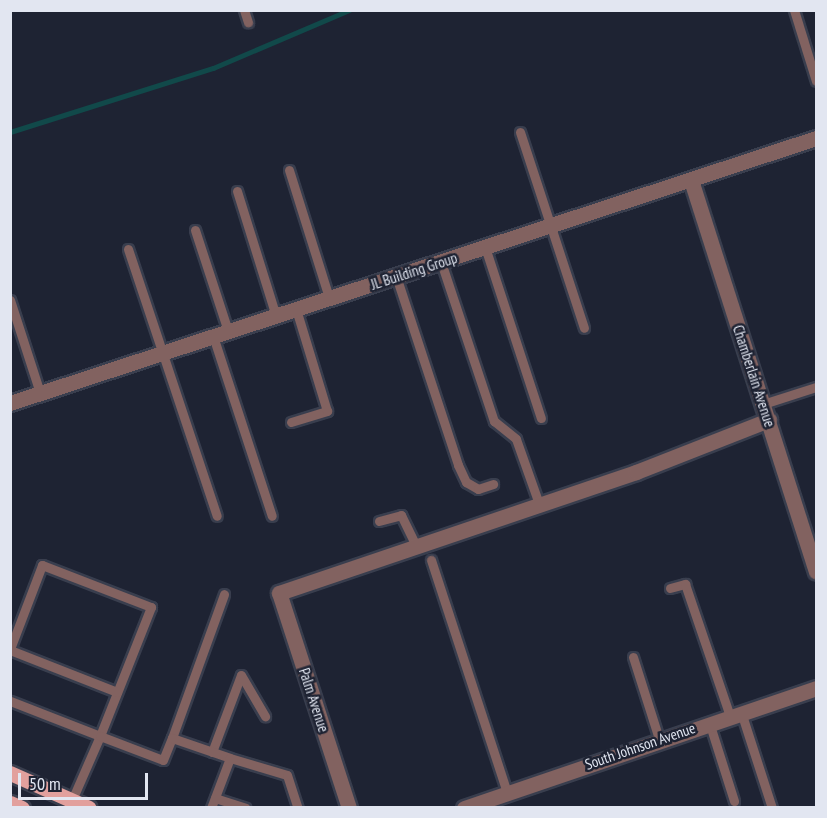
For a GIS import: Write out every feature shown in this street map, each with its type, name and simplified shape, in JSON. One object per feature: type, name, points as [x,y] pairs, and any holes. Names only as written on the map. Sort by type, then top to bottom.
[{"type":"main road","points":[[10,773],[89,807]]},
{"type":"main road","points":[[10,803],[22,807]]},
{"type":"street","name":"JL Building Group","points":[[10,403],[816,138]]},
{"type":"street","name":"Chamberlain Avenue","points":[[692,180],[815,563]]},
{"type":"street","points":[[416,544],[636,472],[769,420]]},
{"type":"street","name":"Palm Avenue","points":[[349,807],[279,593],[416,544]]},
{"type":"street","name":"South Johnson Avenue","points":[[464,807],[659,739],[816,688]]},
{"type":"lane","points":[[244,10],[248,22]]},
{"type":"lane","points":[[794,10],[816,81]]},
{"type":"lane","points":[[520,132],[584,328]]},
{"type":"lane","points":[[289,170],[329,298]]},
{"type":"lane","points":[[237,191],[276,316]]},
{"type":"lane","points":[[195,230],[228,332]]},
{"type":"lane","points":[[485,247],[541,418]]},
{"type":"lane","points":[[128,249],[217,516]]},
{"type":"lane","points":[[441,261],[494,421],[516,439],[538,504]]},
{"type":"lane","points":[[396,276],[458,465],[466,482],[478,489],[493,484]]},
{"type":"lane","points":[[10,300],[40,393]]},
{"type":"lane","points":[[291,422],[327,411],[296,309]]},
{"type":"lane","points":[[213,336],[272,516]]},
{"type":"lane","points":[[763,404],[816,387]]},
{"type":"lane","points":[[379,521],[401,515],[416,544]]},
{"type":"lane","points":[[431,560],[507,793]]},
{"type":"lane","points":[[72,800],[100,736],[117,693],[151,607],[42,565],[10,649],[117,693]]},
{"type":"lane","points":[[670,588],[685,584],[772,807]]},
{"type":"lane","points":[[10,701],[163,760],[224,594]]},
{"type":"lane","points":[[633,657],[659,739]]},
{"type":"lane","points":[[212,752],[241,675],[265,716]]},
{"type":"lane","points":[[709,723],[734,801]]},
{"type":"lane","points":[[172,738],[287,775],[298,807]]},
{"type":"lane","points":[[211,807],[230,758]]},
{"type":"lane","points":[[215,798],[245,807]]},
{"type":"waterway","points":[[10,132],[213,68],[349,10]]}]
